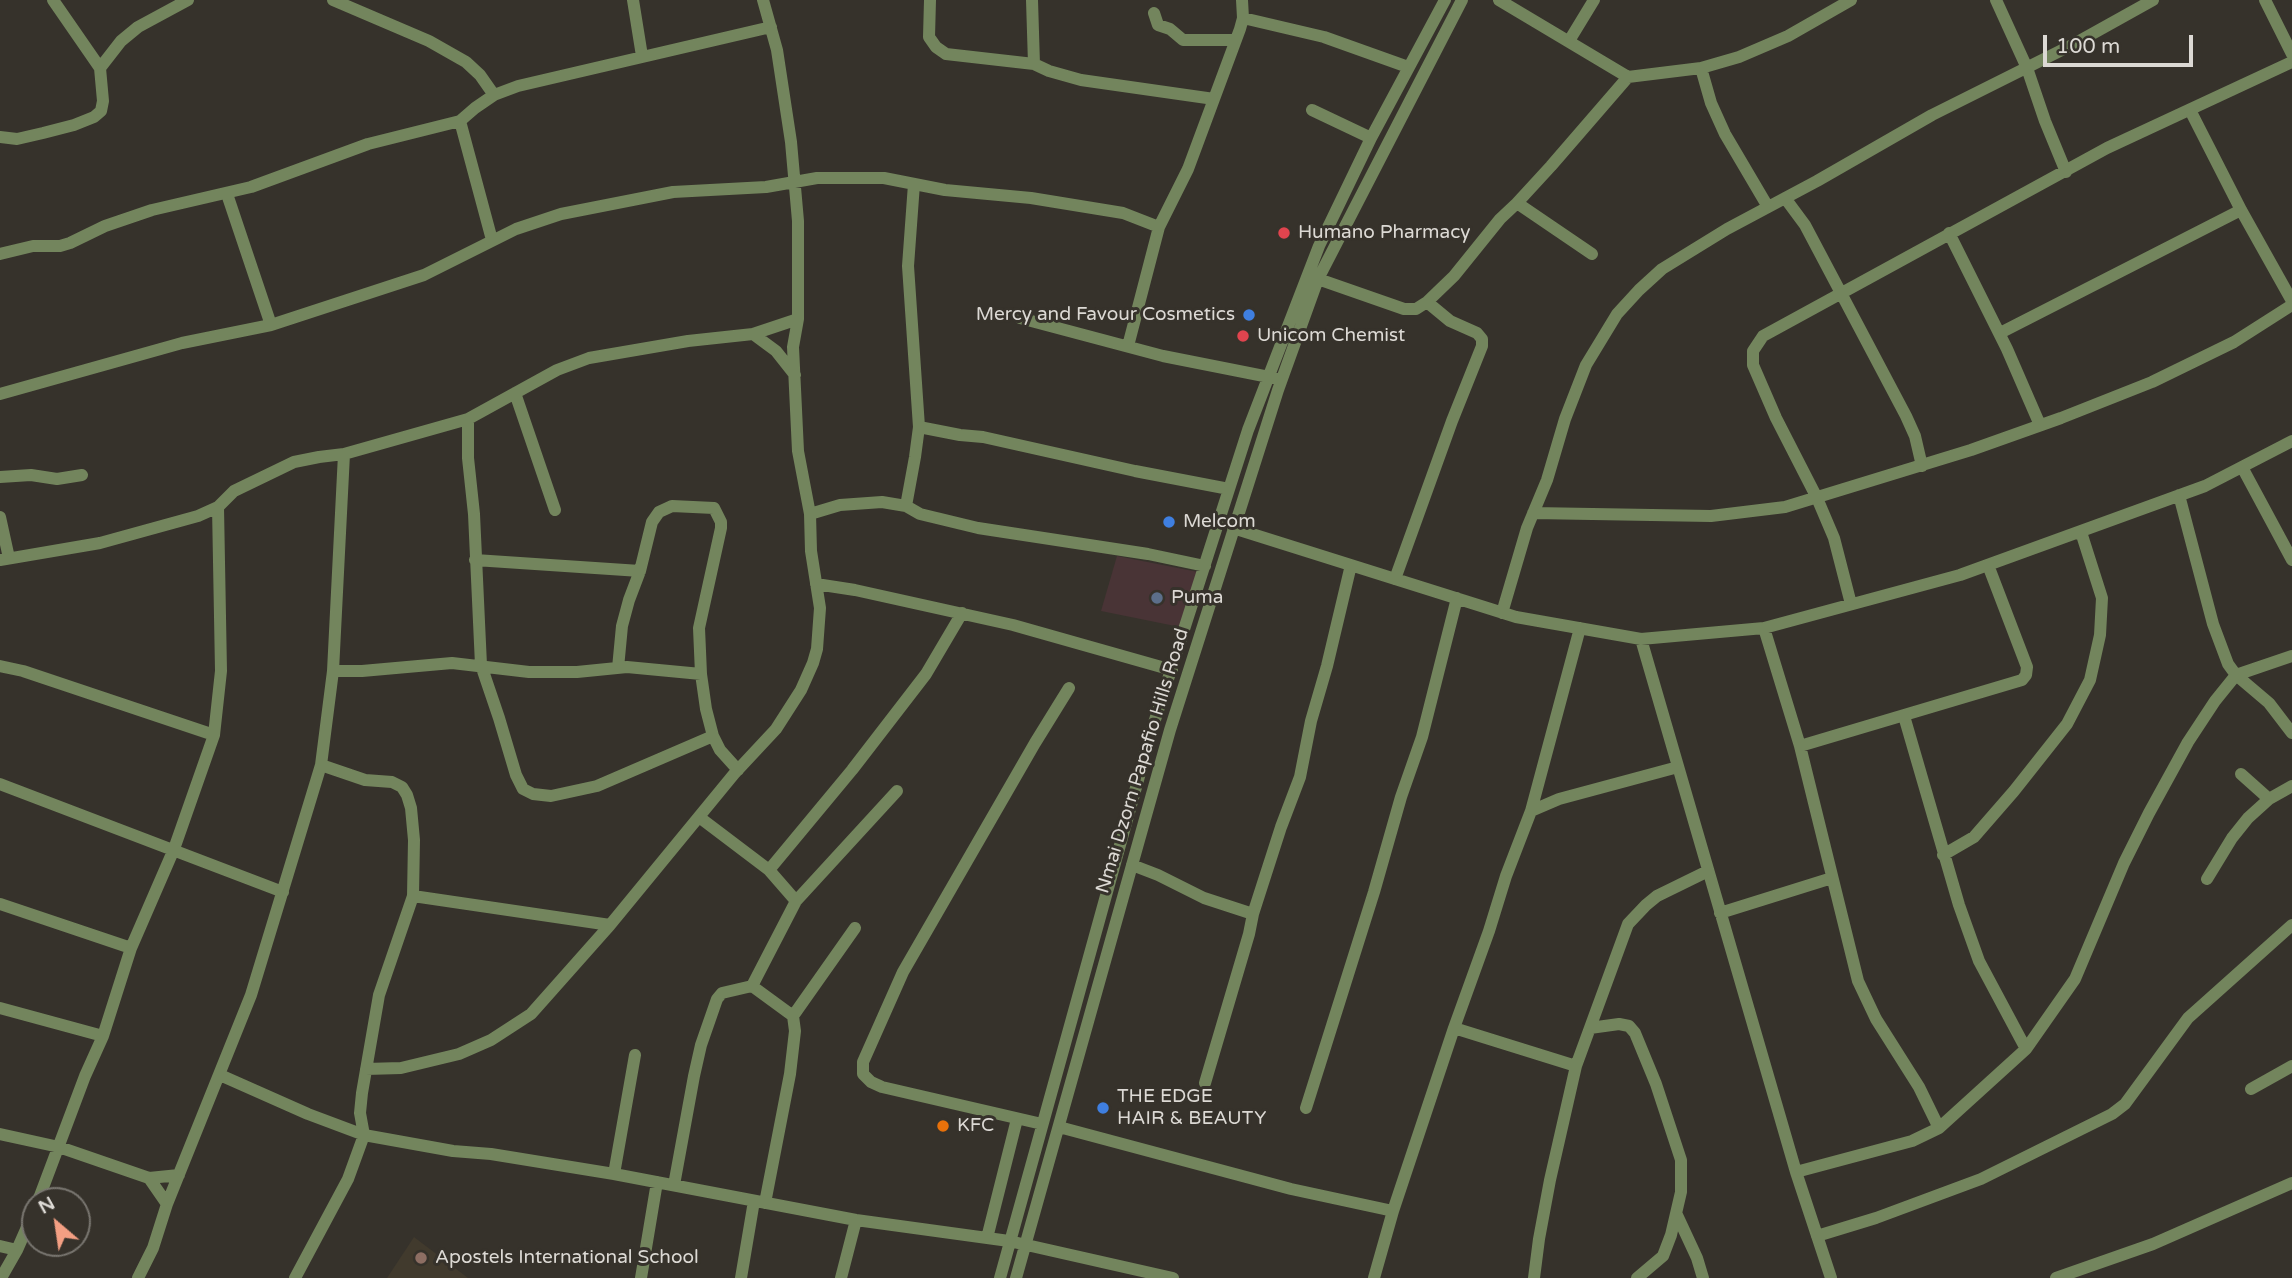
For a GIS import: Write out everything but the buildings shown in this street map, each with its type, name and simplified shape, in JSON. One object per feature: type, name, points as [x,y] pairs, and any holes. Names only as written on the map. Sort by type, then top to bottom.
[{"type":"street","points":[[0,137],[17,139],[43,133],[74,125],[102,111],[100,68],[52,0]]},
{"type":"street","points":[[100,68],[121,41],[138,27],[188,0]]},
{"type":"street","points":[[334,0],[429,41],[466,62],[480,75],[494,95]]},
{"type":"street","points":[[633,0],[642,56]]},
{"type":"street","points":[[366,1069],[401,1068],[431,1062],[481,1045],[531,1014],[776,729],[801,690],[813,663],[817,649],[820,608],[808,530],[810,514],[798,451],[793,347],[798,319],[798,221],[791,142],[777,50],[763,0]]},
{"type":"street","points":[[930,0],[929,37],[936,47],[946,54],[1034,64],[1081,80],[1214,99]]},
{"type":"street","points":[[1032,0],[1034,64]]},
{"type":"street","points":[[1128,346],[1159,227],[1188,169],[1236,40],[1242,18],[1242,0]]},
{"type":"street","name":"Nmai Dzorn Papafio Hills Road","points":[[1000,1278],[1153,726],[1267,377],[1319,246],[1371,138],[1445,0]]},
{"type":"street","name":"Nmai Dzorn Papafio Hills Road","points":[[1016,1278],[1170,730],[1281,380],[1318,279],[1462,0]]},
{"type":"street","points":[[1500,0],[1628,78],[1701,68],[1739,57],[1787,36],[1849,1]]},
{"type":"street","points":[[1569,41],[1594,0]]},
{"type":"street","points":[[1502,613],[1527,528],[1547,480],[1564,419],[1586,365],[1617,314],[1662,269],[1727,229],[1932,116],[2154,0]]},
{"type":"street","points":[[2265,0],[2292,54]]},
{"type":"street","points":[[2000,2],[2066,172]]},
{"type":"street","points":[[1154,13],[1158,24],[1170,29],[1183,40],[1236,40]]},
{"type":"street","points":[[1242,18],[1324,37],[1408,67]]},
{"type":"street","points":[[0,254],[33,246],[60,246],[105,226],[152,210],[227,194],[368,144],[460,121],[494,95],[528,84],[771,27]]},
{"type":"street","points":[[1851,604],[1835,538],[1753,365],[1753,351],[1763,336],[2107,148],[2292,62]]},
{"type":"street","points":[[1701,68],[1711,103],[1725,134],[1768,207]]},
{"type":"street","points":[[1318,279],[1404,309],[1416,309],[1427,302],[1454,276],[1500,219],[1628,78]]},
{"type":"street","points":[[1311,110],[1371,138]]},
{"type":"street","points":[[1534,513],[1711,516],[1785,507],[1922,466],[2040,425],[2152,382],[2234,342],[2292,303],[2190,110]]},
{"type":"street","points":[[460,121],[492,240]]},
{"type":"street","points":[[0,394],[181,343],[271,326],[424,275],[516,229],[561,214],[673,192],[718,191],[817,178],[884,178],[946,190],[1031,198],[1123,213],[1159,227]]},
{"type":"street","points":[[906,506],[919,427],[908,266],[914,184]]},
{"type":"street","points":[[227,194],[271,326]]},
{"type":"street","points":[[1785,198],[1805,225],[1906,416],[1915,436],[1922,466]]},
{"type":"street","points":[[1517,203],[1592,254]]},
{"type":"street","points":[[2000,333],[2241,210]]},
{"type":"street","points":[[1949,233],[2000,333],[2040,425]]},
{"type":"street","points":[[1395,579],[1482,346],[1482,339],[1477,333],[1450,321],[1427,302]]},
{"type":"street","points":[[1020,318],[1164,356],[1281,380]]},
{"type":"street","points":[[0,517],[4,559],[100,543],[198,516],[218,507],[234,491],[294,462],[344,454],[468,419],[557,370],[589,358],[688,341],[754,334],[798,319]]},
{"type":"street","points":[[754,334],[776,351],[795,374]]},
{"type":"street","points":[[515,393],[555,510]]},
{"type":"street","points":[[468,419],[481,665],[516,775],[523,789],[533,794],[551,796],[597,786],[713,736]]},
{"type":"street","points":[[919,427],[983,437],[1229,489]]},
{"type":"street","points":[[1233,528],[1516,617],[1641,639],[1764,628],[1960,575],[2205,486],[2292,441]]},
{"type":"street","points":[[138,1278],[153,1248],[167,1204],[251,995],[321,765],[333,671],[344,454]]},
{"type":"street","points":[[2242,467],[2292,559]]},
{"type":"street","points":[[0,477],[31,475],[67,478],[82,475]]},
{"type":"street","points":[[2179,495],[2213,624],[2224,655],[2236,675],[2269,703],[2292,733]]},
{"type":"street","points":[[810,514],[840,505],[882,502],[906,506],[920,514],[978,528],[1148,554],[1205,566]]},
{"type":"street","points":[[618,668],[622,626],[652,522],[660,512],[672,506],[714,508],[721,527],[699,628],[701,674],[713,736],[720,750],[738,770]]},
{"type":"street","points":[[44,1187],[85,1076],[103,1036],[131,948],[174,849],[214,735],[221,671],[218,507]]},
{"type":"street","points":[[1943,855],[1974,837],[2014,791],[2067,724],[2090,680],[2099,635],[2102,598],[2081,532]]},
{"type":"street","points":[[475,560],[640,571]]},
{"type":"street","points":[[1205,1083],[1249,934],[1252,914],[1300,778],[1311,721],[1351,565]]},
{"type":"street","points":[[1800,746],[2022,680],[2027,667],[1987,565]]},
{"type":"street","points":[[816,584],[1013,625],[1172,670]]},
{"type":"street","points":[[1306,1108],[1382,868],[1401,797],[1422,737],[1457,598]]},
{"type":"street","points":[[769,870],[852,770],[926,674],[962,614]]},
{"type":"street","points":[[1374,1278],[1454,1028],[1531,811],[1580,628]]},
{"type":"street","points":[[1764,628],[1800,746],[1858,981],[1877,1019],[1919,1087],[1938,1128]]},
{"type":"street","points":[[1641,639],[1796,1172],[1831,1278]]},
{"type":"street","points":[[1796,1172],[1912,1141],[1938,1128],[2026,1048],[2075,979],[2124,863],[2188,741],[2215,701],[2236,675],[2292,656]]},
{"type":"street","points":[[333,671],[452,663],[529,672],[638,668],[701,674]]},
{"type":"street","points":[[0,666],[23,671],[214,735]]},
{"type":"street","points":[[1042,1124],[882,1087],[863,1074],[863,1062],[902,972],[1069,688]]},
{"type":"street","points":[[1904,716],[1943,855],[1979,961],[2026,1048]]},
{"type":"street","points":[[295,1278],[348,1179],[364,1135],[360,1113],[379,995],[413,896],[414,840],[411,808],[402,787],[392,782],[365,780],[321,765]]},
{"type":"street","points":[[1531,811],[1559,799],[1678,767]]},
{"type":"street","points":[[2241,774],[2269,799]]},
{"type":"street","points":[[0,784],[283,892]]},
{"type":"street","points":[[2207,879],[2232,838],[2248,818],[2269,799],[2292,786]]},
{"type":"street","points":[[752,986],[796,901],[897,791]]},
{"type":"street","points":[[699,817],[769,870],[796,901]]},
{"type":"street","points":[[1132,865],[1204,898],[1252,914]]},
{"type":"street","points":[[1534,1278],[1550,1180],[1576,1066],[1628,924],[1657,897],[1708,870]]},
{"type":"street","points":[[1720,913],[1832,878]]},
{"type":"street","points":[[413,896],[610,925]]},
{"type":"street","points":[[0,904],[131,948]]},
{"type":"street","points":[[1817,1236],[1876,1218],[1981,1179],[2112,1114],[2125,1104],[2188,1018],[2292,925]]},
{"type":"street","points":[[741,1278],[790,1074],[795,1031],[793,1016],[855,928]]},
{"type":"street","points":[[674,1185],[699,1055],[717,999],[722,993],[752,986],[793,1016]]},
{"type":"street","points":[[0,1009],[103,1036]]},
{"type":"street","points":[[1590,1028],[1619,1024],[1629,1026],[1635,1034],[1656,1084],[1681,1160],[1683,1176],[1677,1215],[1663,1256],[1637,1278]]},
{"type":"street","points":[[1454,1028],[1576,1066]]},
{"type":"street","points":[[614,1174],[635,1055]]},
{"type":"street","points":[[2251,1089],[2292,1066]]},
{"type":"street","points":[[220,1075],[364,1135],[614,1174],[856,1220],[1009,1241],[1173,1278]]},
{"type":"street","points":[[987,1238],[1017,1119]]},
{"type":"street","points":[[1059,1127],[1291,1189],[1393,1212]]},
{"type":"street","points":[[0,1134],[60,1147],[149,1178],[179,1175]]},
{"type":"street","points":[[149,1178],[167,1204]]},
{"type":"street","points":[[641,1278],[657,1182]]},
{"type":"street","points":[[2056,1278],[2153,1244],[2292,1183]]},
{"type":"street","points":[[1677,1215],[1703,1278]]},
{"type":"street","points":[[841,1278],[856,1220]]},
{"type":"street","points":[[1,1278],[21,1241]]},
{"type":"street","points":[[0,1246],[17,1250]]},
{"type":"shaded area","points":[[1117,556],[1198,572],[1180,627],[1101,611]]},
{"type":"shaded area","name":"Apostels International School","points":[[414,1237],[468,1278],[387,1278]]},
{"type":"place","name":"Humano Pharmacy","points":[[1284,233]]},
{"type":"place","name":"Mercy and Favour Cosmetics","points":[[1249,315]]},
{"type":"place","name":"Unicom Chemist","points":[[1243,336]]},
{"type":"place","name":"Melcom","points":[[1169,522]]},
{"type":"place","name":"Puma","points":[[1157,598]]},
{"type":"place","name":"THE EDGE HAIR & BEAUTY","points":[[1103,1108]]},
{"type":"place","name":"KFC","points":[[943,1126]]},
{"type":"place","name":"Apostels International School","points":[[421,1258]]}]
